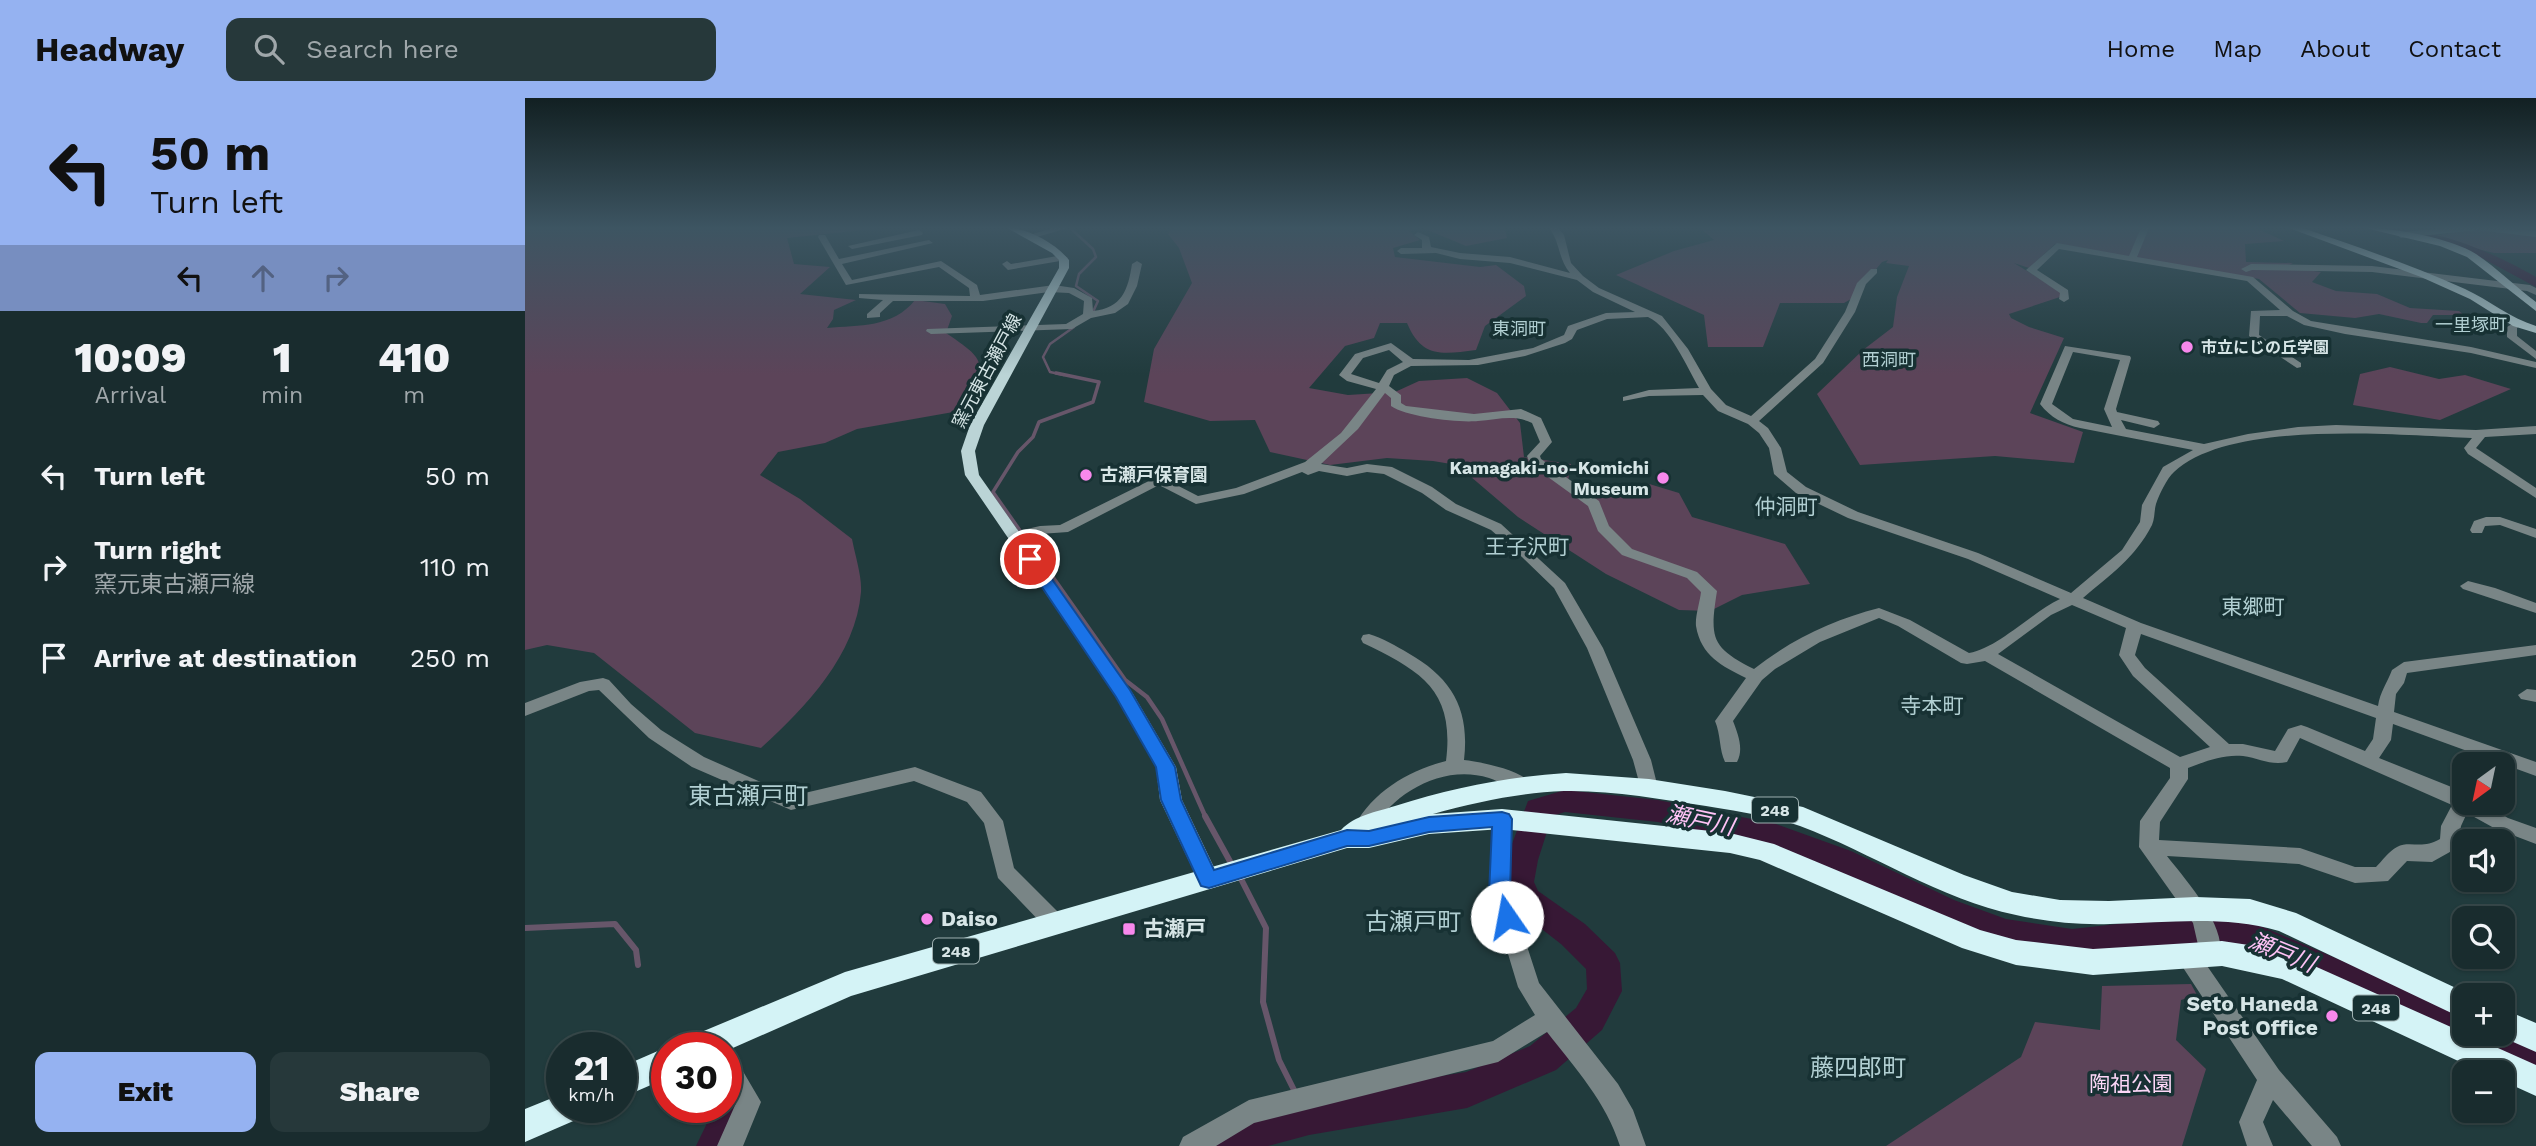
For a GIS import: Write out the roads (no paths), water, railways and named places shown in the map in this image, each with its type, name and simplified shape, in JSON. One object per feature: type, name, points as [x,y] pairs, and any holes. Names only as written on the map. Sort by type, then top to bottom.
[{"type":"highway","name":"248","points":[[742,1035],[845,985],[1054,922],[1227,874],[1487,790],[1566,782],[1649,788],[1738,802],[1803,817],[1954,883],[2011,903],[2060,912],[2200,914],[2250,911],[2286,921],[2452,1000]]},
{"type":"highway","name":"248","points":[[1356,832],[1369,838],[1429,824],[1509,820],[1730,844],[1765,851],[2005,951],[2042,958],[2093,962],[2202,952],[2249,957],[2291,969],[2536,1082]]},
{"type":"highway","points":[[2515,1028],[2536,1038]]},
{"type":"highway","points":[[525,1126],[546,1117]]},
{"type":"main road","name":"窯元東古瀬戸線","points":[[1060,277],[977,425],[968,450],[972,475],[1123,694],[1166,767],[1171,800],[1227,874]]},
{"type":"main road","points":[[2429,277],[2474,297],[2518,324],[2536,330]]},
{"type":"main road","points":[[2498,277],[2536,308]]},
{"type":"street","points":[[845,277],[849,283],[881,277]]},
{"type":"street","points":[[960,277],[974,287],[975,296]]},
{"type":"street","points":[[945,345],[935,331],[1068,327],[1091,315],[1115,310],[1131,297],[1135,277]]},
{"type":"street","points":[[1576,277],[1596,290],[1651,314],[1663,323],[1683,349],[1706,391],[1722,408],[1752,421],[1770,439],[1781,474],[1801,490],[1853,515],[1973,556],[2136,626],[2384,715],[2476,752]]},
{"type":"street","points":[[1752,421],[1819,361],[1850,312],[1862,283],[1868,277]]},
{"type":"street","points":[[2042,277],[2063,290],[2064,299]]},
{"type":"street","points":[[2238,277],[2250,279],[2289,313],[2308,323],[2536,365]]},
{"type":"street","points":[[2441,277],[2530,288],[2536,292]]},
{"type":"street","points":[[862,296],[931,300],[1027,294],[1054,289],[1071,290],[1089,300],[1091,315]]},
{"type":"street","points":[[876,315],[871,316],[891,298]]},
{"type":"street","points":[[2289,313],[2255,313],[2254,336],[2297,365]]},
{"type":"street","points":[[1014,536],[1040,530],[1063,529],[1159,480],[1196,500],[1239,491],[1292,472],[1319,460],[1377,398],[1381,385],[1393,370],[1411,363],[1469,363],[1514,355],[1559,343],[1569,337],[1572,328],[1606,316],[1651,314]]},
{"type":"street","points":[[2518,324],[2512,327],[2512,337],[2536,356]]},
{"type":"street","points":[[1411,363],[1391,346],[1360,356],[1345,374],[1353,380],[1381,385],[1397,397],[1395,404],[1403,409],[1474,418],[1521,413],[1537,421],[1546,442],[1533,456],[1535,461],[1594,504],[1603,528],[1627,552],[1692,575],[1709,591],[1704,626],[1716,653],[1723,660],[1756,676]]},
{"type":"street","points":[[2121,432],[2110,409],[2126,358],[2069,348],[2046,404],[2048,408],[2067,420],[2121,432],[2204,448]]},
{"type":"street","points":[[1627,399],[1649,393],[1706,391]]},
{"type":"street","points":[[2112,414],[2154,424]]},
{"type":"street","points":[[1731,757],[1730,735],[1724,720],[1756,676],[1783,656],[1837,629],[1879,613],[1904,623],[1966,659],[1987,655],[2045,612],[2072,600],[2128,552],[2147,522],[2149,505],[2168,470],[2204,448],[2266,434],[2311,431],[2476,434],[2536,430]]},
{"type":"street","points":[[2476,434],[2479,437],[2470,447],[2473,451],[2536,494]]},
{"type":"street","points":[[1292,472],[1298,474],[1318,467],[1347,472],[1367,468],[1387,470],[1427,490],[1451,507],[1496,527],[1527,554],[1560,586],[1595,648],[1642,760],[1649,788]]},
{"type":"street","points":[[2477,530],[2479,524],[2485,520],[2497,520],[2536,534]]},
{"type":"street","points":[[2468,586],[2536,608]]},
{"type":"street","points":[[2136,626],[2127,655],[2139,672],[2225,750]]},
{"type":"street","points":[[1369,639],[1411,659],[1431,677],[1446,697],[1455,715],[1457,739],[1454,766]]},
{"type":"street","points":[[2369,759],[2382,740],[2388,694],[2396,683],[2400,670],[2410,666],[2536,650]]},
{"type":"street","points":[[1987,655],[2179,765]]},
{"type":"street","points":[[525,710],[586,686],[603,684],[655,734],[698,762],[758,791],[791,803],[915,774],[974,797],[993,821],[1005,872],[1054,922]]},
{"type":"street","points":[[2179,765],[2215,750],[2281,757],[2294,733],[2301,731],[2452,796]]},
{"type":"street","points":[[2179,765],[2179,779],[2150,821],[2149,848],[2200,914],[2202,952],[2270,1079],[2328,1146]]},
{"type":"street","points":[[1356,832],[1369,815],[1405,786],[1454,766],[1506,775],[1523,785]]},
{"type":"street","points":[[2515,766],[2536,769]]},
{"type":"street","points":[[2149,848],[2300,856],[2355,875],[2381,876],[2402,853],[2432,853],[2450,844],[2451,826],[2456,816]]},
{"type":"street","points":[[2490,816],[2536,836]]},
{"type":"street","points":[[1509,820],[1500,894],[1529,987],[1552,1021],[1609,1092],[1624,1119],[1633,1146]]},
{"type":"street","points":[[1192,1146],[1249,1112],[1498,1051],[1552,1021]]},
{"type":"street","points":[[2260,1146],[2252,1122],[2270,1079]]},
{"type":"street","points":[[742,1092],[749,1102],[742,1118]]},
{"type":"street","points":[[730,1146],[740,1123]]},
{"type":"waterway","points":[[1078,277],[1076,286],[1098,301],[1092,314]]},
{"type":"waterway","points":[[2525,277],[2536,283]]},
{"type":"waterway","points":[[1064,375],[1050,372],[1043,357],[1050,344],[1074,327]]},
{"type":"waterway","points":[[1045,566],[993,492],[1018,452],[1033,437],[1039,422],[1093,402],[1099,382],[1056,373]]},
{"type":"waterway","points":[[1044,565],[1125,680],[1147,697],[1162,719],[1206,817]]},
{"type":"waterway","name":"瀬戸川","points":[[1228,1146],[1265,1127],[1309,1116],[1467,1090],[1543,1058],[1589,1019],[1605,991],[1603,963],[1573,934],[1527,900],[1518,882],[1522,860],[1539,809],[1565,801],[1658,811],[1776,836],[1840,860],[1942,909],[2005,933],[2072,943],[2154,934],[2249,935],[2452,1025]]},
{"type":"waterway","points":[[1206,817],[1232,865]]},
{"type":"waterway","points":[[1239,875],[1266,928],[1263,1002],[1279,1060],[1295,1092]]},
{"type":"waterway","points":[[525,928],[615,924],[636,950],[638,965]]},
{"type":"waterway","name":"瀬戸川","points":[[2498,1046],[2536,1063]]},
{"type":"waterway","points":[[1303,1106],[1309,1116]]},
{"type":"waterway","points":[[716,1146],[728,1123]]},
{"type":"place","name":"市立にじの丘学園","points":[[2187,347]]},
{"type":"place","name":"古瀬戸保育園","points":[[1086,475]]},
{"type":"place","name":"Kamagaki-no-Komichi Museum","points":[[1663,478]]},
{"type":"place","name":"Daiso","points":[[927,919]]},
{"type":"place","name":"古瀬戸","points":[[1129,929]]},
{"type":"place","name":"Seto Haneda Post Office","points":[[2332,1016]]},
{"type":"district","name":"一里塚町","points":[[2471,325]]},
{"type":"district","name":"東洞町","points":[[1519,329]]},
{"type":"district","name":"西洞町","points":[[1889,360]]},
{"type":"district","name":"仲洞町","points":[[1786,507]]},
{"type":"district","name":"王子沢町","points":[[1527,547]]},
{"type":"district","name":"東郷町","points":[[2253,607]]},
{"type":"district","name":"寺本町","points":[[1932,706]]},
{"type":"district","name":"東古瀬戸町","points":[[748,796]]},
{"type":"district","name":"古瀬戸町","points":[[1413,922]]},
{"type":"district","name":"藤四郎町","points":[[1858,1068]]},
{"type":"park label","name":"陶祖公園","points":[[2131,1084]]}]
